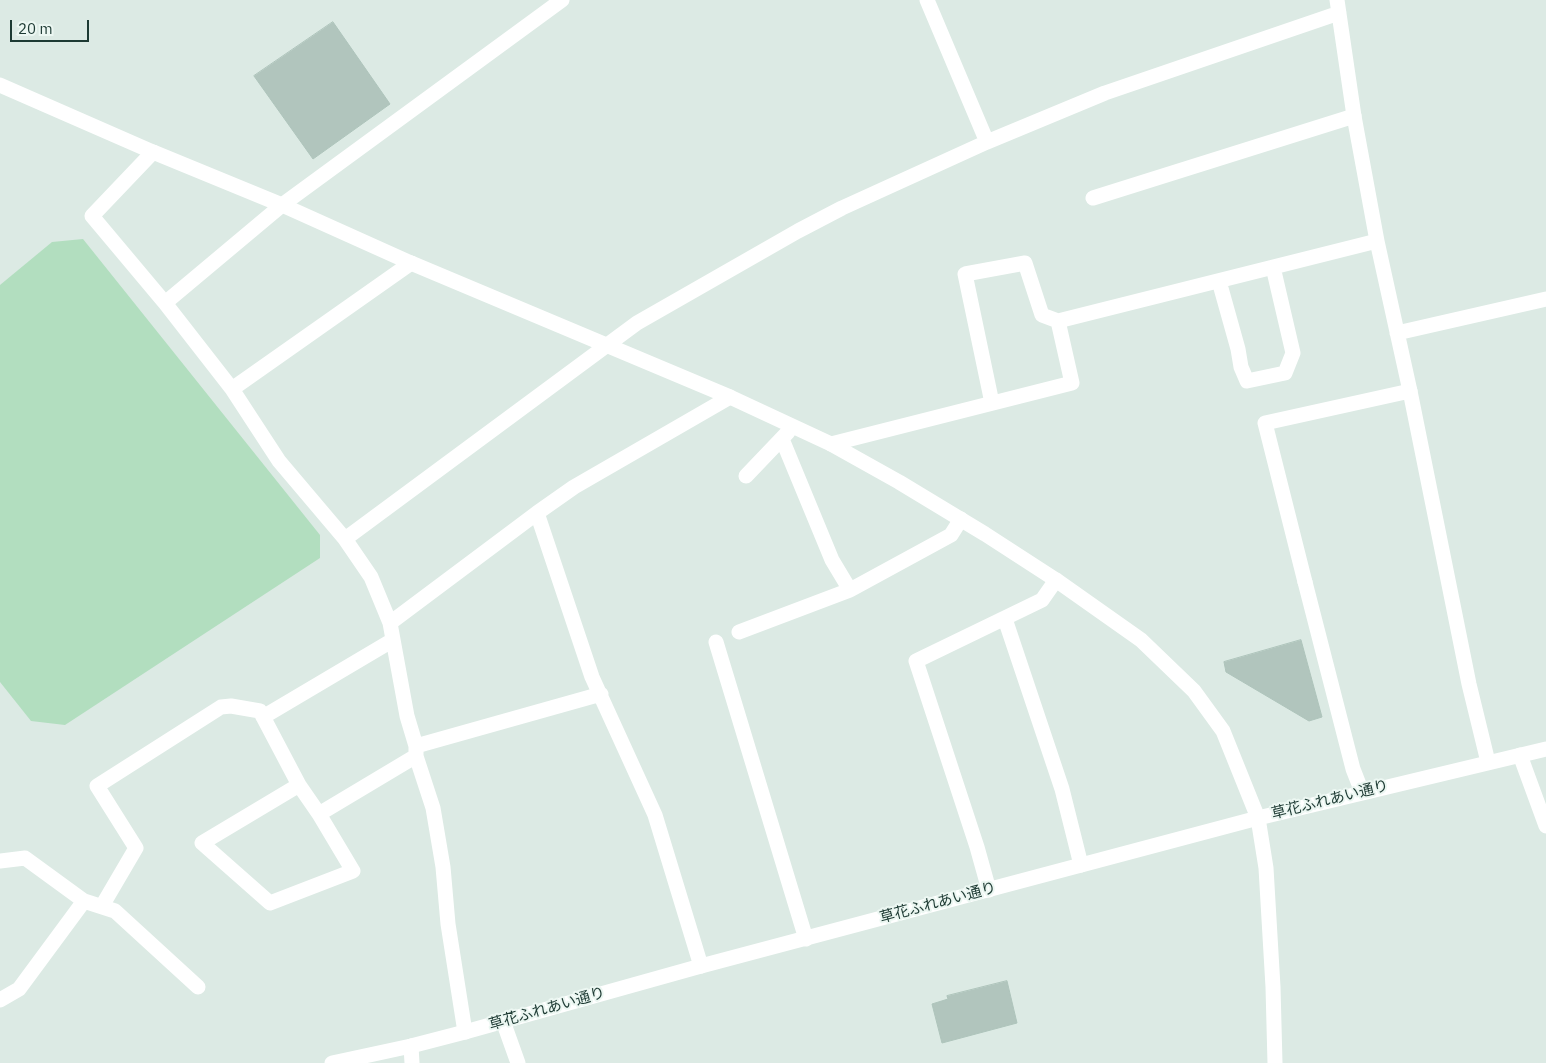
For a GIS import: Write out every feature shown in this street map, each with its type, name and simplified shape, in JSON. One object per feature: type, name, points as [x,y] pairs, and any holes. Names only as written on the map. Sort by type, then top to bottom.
[{"type":"street","points":[[165,303],[282,205],[562,0]]},
{"type":"street","points":[[926,0],[987,142]]},
{"type":"street","points":[[345,539],[637,323],[798,231],[842,208],[987,142],[1105,93],[1338,6],[1354,116],[1377,241],[1410,390],[1469,684],[1488,762]]},
{"type":"street","points":[[0,85],[153,152],[282,205],[411,263],[730,397],[831,444],[900,482],[961,519],[1056,580],[1141,640],[1194,691],[1223,731],[1258,818],[1266,878],[1273,987],[1275,1063]]},
{"type":"street","points":[[1093,198],[1354,116]]},
{"type":"street","points":[[153,152],[92,216],[165,303],[232,389],[279,461],[345,539],[371,577],[390,623],[407,716],[433,808],[443,867],[448,924],[465,1032]]},
{"type":"street","points":[[992,403],[965,274],[1025,263],[1042,315],[1058,321],[1377,241]]},
{"type":"street","points":[[232,389],[411,263]]},
{"type":"street","points":[[1219,280],[1238,349],[1240,367],[1247,381],[1285,373],[1293,353],[1273,267]]},
{"type":"street","points":[[1397,333],[1546,299]]},
{"type":"street","points":[[831,444],[1072,383],[1058,321]]},
{"type":"street","points":[[1362,792],[1354,769],[1265,424],[1410,390]]},
{"type":"street","points":[[390,623],[574,487],[730,397]]},
{"type":"street","points":[[746,476],[794,427]]},
{"type":"street","points":[[782,439],[832,560],[850,590]]},
{"type":"street","points":[[537,513],[592,677],[655,814],[701,966]]},
{"type":"street","points":[[739,632],[850,590],[951,535],[961,519]]},
{"type":"street","points":[[989,890],[977,846],[916,661],[1042,600],[1056,580]]},
{"type":"street","points":[[1005,619],[1062,789],[1081,865]]},
{"type":"street","points":[[263,717],[393,640]]},
{"type":"street","points":[[716,642],[806,939]]},
{"type":"street","points":[[319,814],[416,751],[601,694]]},
{"type":"street","points":[[102,906],[136,848],[97,786],[221,708],[231,706],[260,711],[299,785],[319,814],[352,871],[270,903],[202,843],[299,785]]},
{"type":"street","name":"草花ふれあい通り","points":[[332,1063],[465,1032],[701,966],[1258,818],[1546,749]]},
{"type":"street","points":[[1520,755],[1546,826]]},
{"type":"street","points":[[0,861],[25,858],[84,901],[115,911],[198,988]]},
{"type":"street","points":[[0,1000],[19,989],[84,901]]},
{"type":"street","points":[[503,1021],[518,1063]]},
{"type":"street","points":[[411,1046],[412,1063]]},
{"type":"green space","points":[[83,239],[320,535],[320,558],[65,725],[31,721],[0,682],[0,285],[52,242]]},
{"type":"building","points":[[333,22],[390,104],[313,159],[254,76]]},
{"type":"building","points":[[1301,640],[1322,717],[1309,721],[1226,672],[1224,662]]},
{"type":"building","points":[[1007,981],[1017,1023],[942,1043],[932,1004],[948,999],[947,996]]}]
